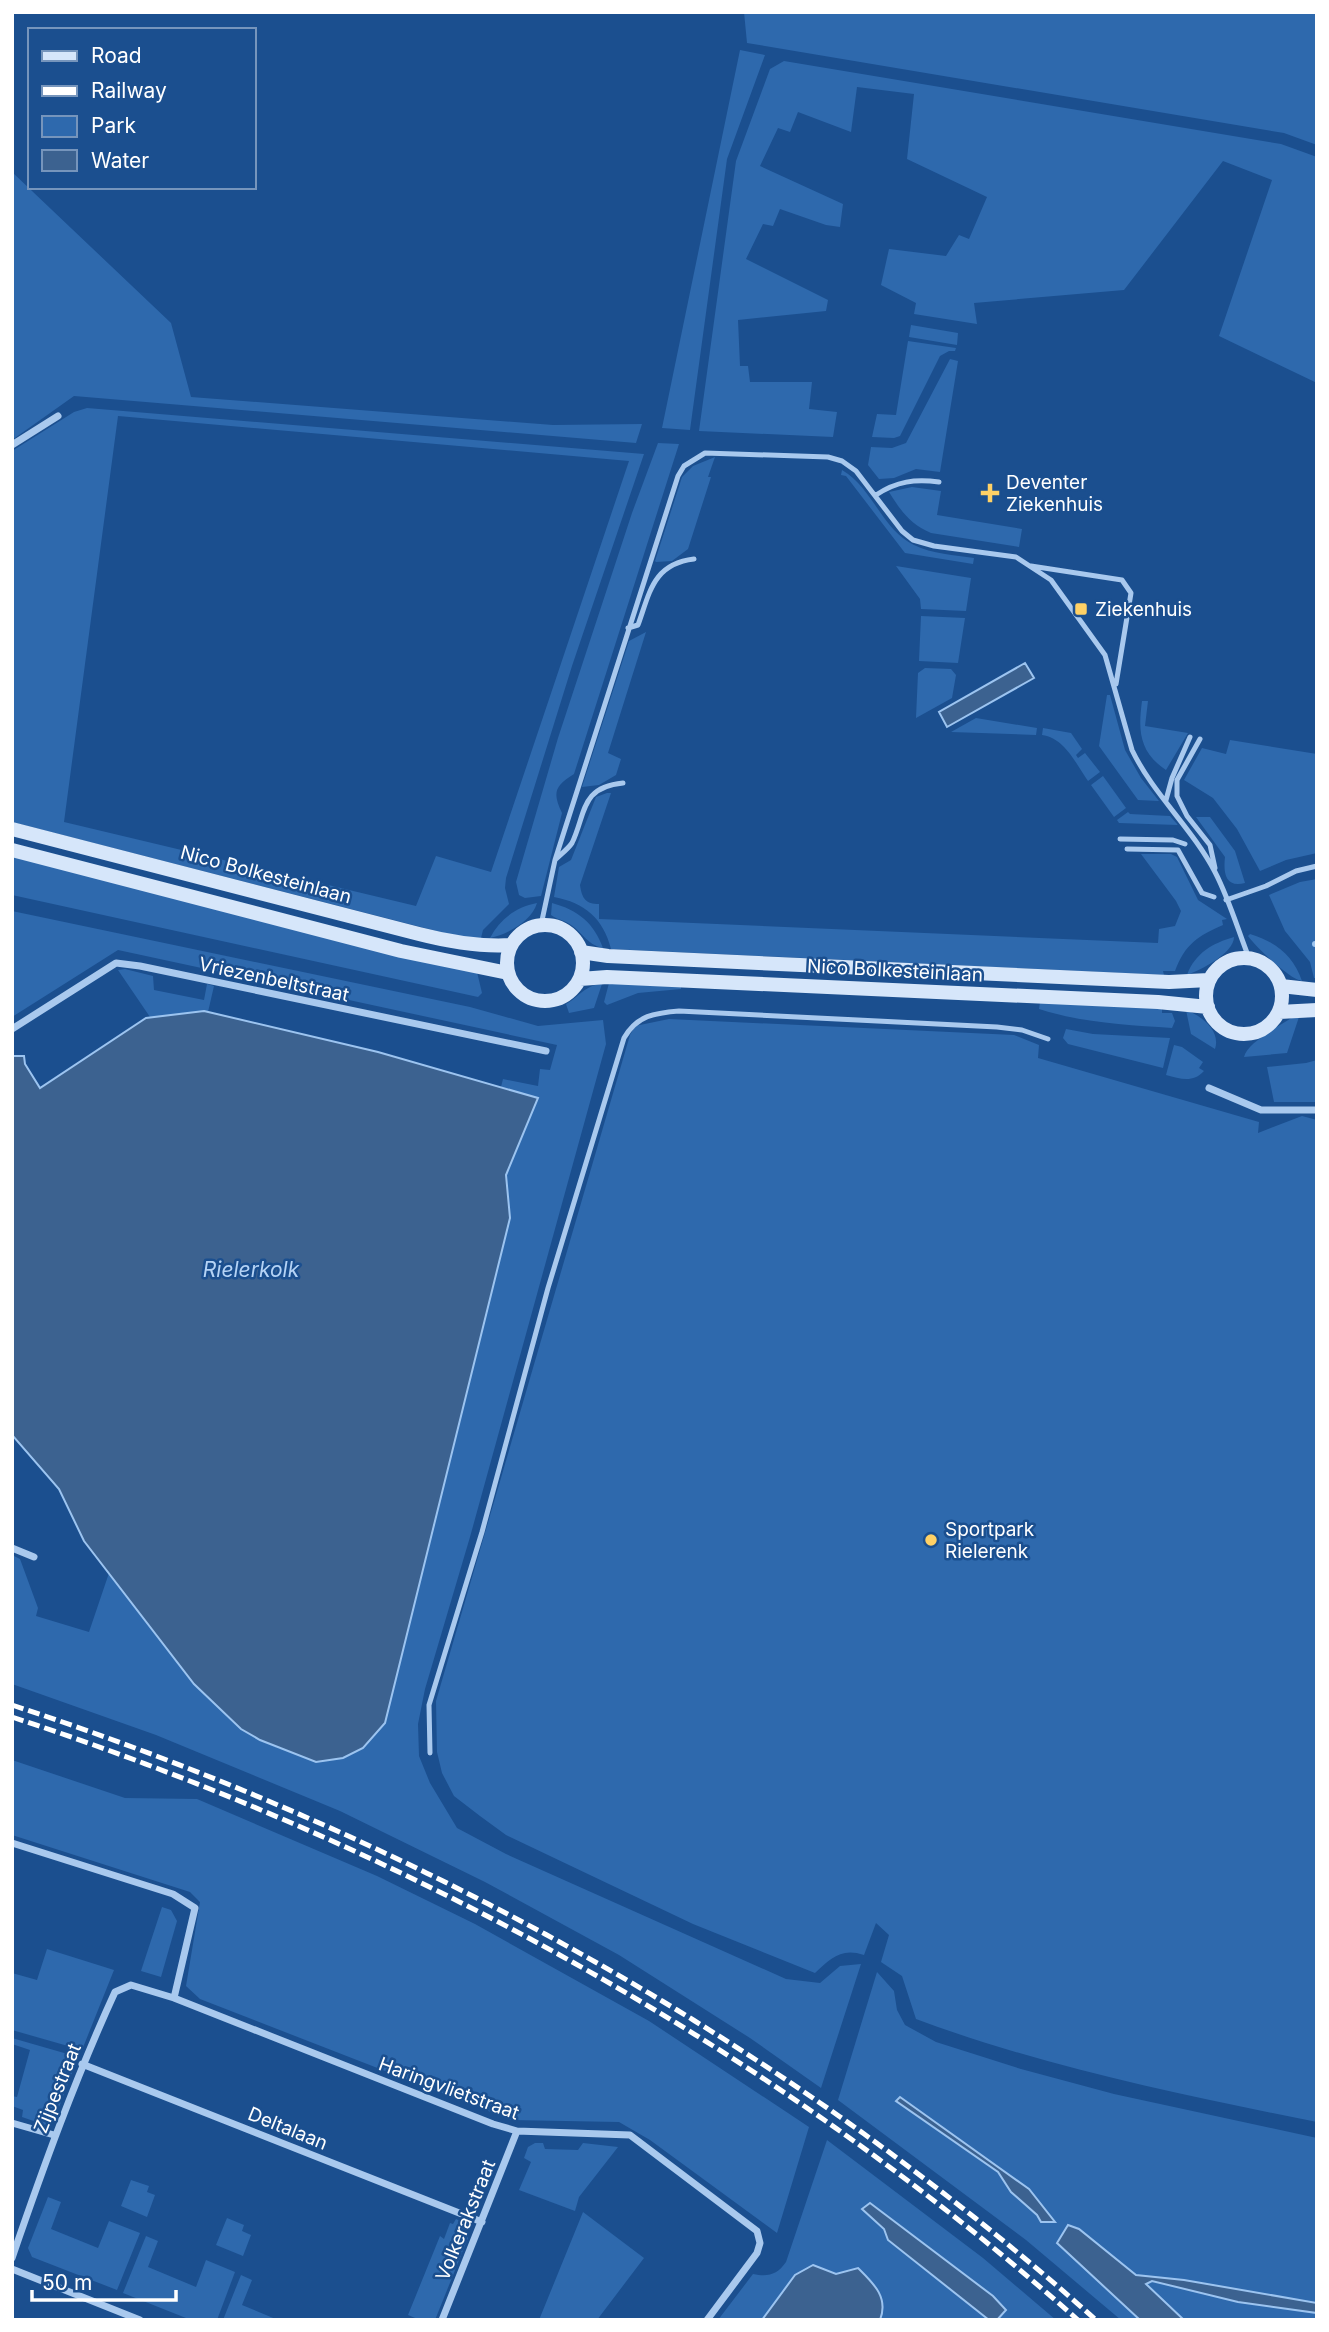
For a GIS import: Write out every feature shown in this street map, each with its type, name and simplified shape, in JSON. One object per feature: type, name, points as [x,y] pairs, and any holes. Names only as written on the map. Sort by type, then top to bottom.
[{"type":"street","points":[[12,445],[58,416]]},
{"type":"street","name":"Nico Bolkesteinlaan","points":[[12,829],[430,937],[483,945],[511,945]]},
{"type":"street","name":"Nico Bolkesteinlaan","points":[[12,850],[401,951],[508,973]]},
{"type":"street","points":[[541,925],[561,929],[570,934],[582,953],[583,961],[580,979],[564,996],[542,1002],[520,993],[508,973],[506,964],[511,945],[523,931],[541,925]]},
{"type":"street","name":"Nico Bolkesteinlaan","points":[[582,953],[1155,981],[1209,980]]},
{"type":"street","points":[[1241,958],[1249,958],[1272,970],[1281,986],[1281,1003],[1279,1012],[1265,1028],[1246,1034],[1226,1030],[1212,1016],[1206,989],[1219,967],[1241,958]]},
{"type":"street","name":"Vriezenbeltstraat","points":[[12,1029],[116,963],[152,968],[546,1051]]},
{"type":"street","name":"Nico Bolkesteinlaan","points":[[580,979],[607,976],[1158,1002],[1208,1007]]},
{"type":"street","points":[[1281,986],[1317,990]]},
{"type":"street","points":[[1279,1012],[1317,1010]]},
{"type":"street","points":[[1209,1088],[1261,1110],[1317,1110]]},
{"type":"street","points":[[12,1548],[34,1557]]},
{"type":"street","points":[[12,1843],[173,1894],[195,1908],[174,1998]]},
{"type":"street","name":"Zijpestraat","points":[[12,2258],[54,2135],[82,2064],[115,1992],[131,1985],[174,1998]]},
{"type":"street","name":"Haringvlietstraat","points":[[174,1998],[517,2131],[630,2135],[757,2231],[760,2243],[757,2253],[707,2320]]},
{"type":"street","name":"Deltalaan","points":[[82,2064],[482,2222]]},
{"type":"street","points":[[12,2123],[54,2135]]},
{"type":"street","name":"Volkerakstraat","points":[[442,2320],[517,2131]]},
{"type":"street","points":[[12,2269],[140,2320]]},
{"type":"lane","points":[[541,925],[555,860],[678,477],[684,466],[705,453],[828,457],[842,461],[856,471],[902,531],[913,540],[934,546],[1016,557],[1051,580],[1105,655],[1132,750],[1139,764],[1215,872]]},
{"type":"lane","points":[[876,495],[900,482],[918,479],[939,482]]},
{"type":"lane","points":[[628,628],[638,625],[653,584],[663,570],[694,559]]},
{"type":"lane","points":[[1029,566],[1122,580],[1128,588],[1131,593],[1115,687]]},
{"type":"lane","points":[[1166,800],[1175,768],[1190,737]]},
{"type":"lane","points":[[1200,739],[1177,780],[1177,796],[1187,816],[1210,845],[1215,872],[1249,958]]},
{"type":"lane","points":[[555,860],[571,844],[582,810],[592,794],[623,783]]},
{"type":"lane","points":[[1120,839],[1173,840],[1185,844]]},
{"type":"lane","points":[[1127,849],[1178,850],[1202,893],[1214,897]]},
{"type":"lane","points":[[1226,900],[1266,886],[1296,871],[1317,866]]},
{"type":"lane","points":[[430,1753],[429,1704],[482,1532],[548,1288],[629,1028],[638,1019],[652,1013],[679,1011],[997,1027],[1023,1030],[1048,1039]]},
{"type":"green space","points":[[744,12],[1317,12],[1317,145],[1284,133],[747,43]]},
{"type":"green space","points":[[740,50],[765,55],[727,159],[690,430],[662,428]]},
{"type":"green space","points":[[784,61],[1281,144],[1317,157],[1317,383],[1219,336],[1272,180],[1223,161],[1124,290],[974,303],[977,324],[914,314],[916,303],[881,285],[889,249],[946,256],[959,235],[969,239],[987,197],[907,159],[914,94],[857,87],[851,132],[798,112],[790,132],[778,128],[760,166],[843,204],[840,227],[826,225],[780,209],[773,226],[763,224],[746,259],[828,300],[826,311],[738,320],[740,366],[748,366],[750,382],[812,382],[809,409],[837,412],[833,437],[699,431],[736,161],[770,69]]},
{"type":"green space","points":[[12,172],[171,323],[191,397],[553,425],[642,424],[636,443],[74,396],[12,440]]},
{"type":"green space","points":[[911,325],[958,333],[957,345],[909,337]]},
{"type":"green space","points":[[908,341],[956,348],[955,351],[940,356],[900,436],[872,437],[877,414],[896,415]]},
{"type":"green space","points":[[950,359],[958,361],[940,472],[916,469],[894,478],[879,479],[868,465],[871,447],[892,448],[906,443]]},
{"type":"green space","points":[[87,408],[644,454],[572,666],[506,878],[505,888],[509,904],[483,930],[481,938],[456,936],[12,822],[12,451],[74,412]],"holes":[[[118,416],[629,461],[491,872],[436,856],[416,906],[64,822]]]},
{"type":"green space","points":[[658,443],[679,444],[574,774],[557,790],[557,800],[562,813],[541,896],[525,898],[519,895],[516,882],[558,738],[632,513]]},
{"type":"green space","points":[[715,457],[688,549],[672,561],[656,562],[682,477],[693,466]]},
{"type":"green space","points":[[842,470],[862,487],[885,519],[903,538],[928,550],[974,558],[973,564],[905,553],[846,476],[841,475]]},
{"type":"green space","points":[[912,487],[941,491],[937,515],[1022,529],[1019,547],[931,533],[907,516],[889,492]]},
{"type":"green space","points":[[896,566],[971,578],[966,611],[921,609],[920,599]]},
{"type":"green space","points":[[921,616],[965,618],[958,663],[919,661]]},
{"type":"green space","points":[[646,632],[608,753],[621,759],[616,775],[599,785],[582,787],[629,641]]},
{"type":"green space","points":[[925,668],[951,669],[956,675],[952,698],[916,718],[918,673]]},
{"type":"green space","points":[[1107,695],[1110,695],[1125,750],[1141,778],[1159,801],[1138,800],[1099,746]]},
{"type":"green space","points":[[1142,701],[1148,701],[1145,726],[1188,733],[1166,770],[1150,756],[1142,740]]},
{"type":"green space","points":[[976,718],[1037,728],[1036,735],[951,732]]},
{"type":"green space","points":[[1043,728],[1071,733],[1082,749],[1076,755],[1078,758],[1085,753],[1100,772],[1088,781],[1063,746],[1042,735]]},
{"type":"green space","points":[[1230,740],[1317,754],[1317,853],[1286,860],[1260,871],[1237,829],[1213,798],[1184,780],[1202,748],[1226,754]]},
{"type":"green space","points":[[1103,776],[1126,808],[1114,817],[1091,785]]},
{"type":"green space","points":[[611,793],[580,885],[585,900],[599,904],[599,919],[1158,943],[1159,929],[1175,926],[1181,911],[1141,854],[1171,854],[1177,857],[1198,900],[1227,919],[1222,920],[1223,925],[1193,942],[1183,954],[1175,971],[1163,971],[1164,975],[611,949],[603,929],[591,914],[575,903],[554,897],[559,867],[571,860],[596,797]]},
{"type":"green space","points":[[1128,812],[1170,816],[1178,825],[1119,823],[1117,820]]},
{"type":"green space","points":[[1196,817],[1210,817],[1235,851],[1245,883],[1234,883],[1227,878],[1225,857]]},
{"type":"green space","points":[[12,856],[477,972],[482,993],[478,997],[12,895]]},
{"type":"green space","points":[[1317,879],[1317,978],[1314,978],[1310,962],[1285,931],[1269,895],[1300,882]]},
{"type":"green space","points":[[537,903],[525,921],[490,938],[509,915],[522,907]]},
{"type":"green space","points":[[552,903],[570,909],[584,919],[595,931],[603,948],[592,944],[571,925],[551,915]]},
{"type":"green space","points":[[12,911],[470,1007],[538,1026],[603,1020],[606,1044],[470,1537],[425,1689],[418,1724],[419,1756],[430,1783],[457,1828],[506,1854],[786,1979],[820,1983],[840,1966],[861,1964],[821,2088],[750,2038],[619,1955],[485,1882],[340,1811],[156,1735],[12,1684],[12,1555],[20,1559],[38,1608],[36,1616],[89,1632],[109,1573],[241,1729],[280,1749],[510,1218],[506,1175],[538,1098],[501,1087],[503,1079],[538,1086],[540,1069],[550,1070],[557,1045],[118,950],[12,1017]]},
{"type":"green space","points":[[1250,934],[1268,941],[1282,951],[1294,964],[1302,981],[1274,962],[1252,941],[1248,936]]},
{"type":"green space","points":[[1234,937],[1233,943],[1223,955],[1187,975],[1190,967],[1206,950]]},
{"type":"green space","points":[[125,969],[153,976],[154,990],[204,1000],[207,984],[214,986],[208,1012],[150,1017],[118,970]]},
{"type":"green space","points":[[609,983],[681,985],[681,989],[638,993],[607,1005],[604,1002]]},
{"type":"green space","points":[[602,984],[594,1008],[569,1013],[566,1004],[587,989]]},
{"type":"green space","points":[[1040,1002],[1162,1007],[1162,1013],[1172,1013],[1175,1021],[1172,1028],[1089,1020],[1039,1009]]},
{"type":"green space","points":[[1186,1010],[1198,1016],[1213,1030],[1215,1049],[1191,1034]]},
{"type":"green space","points":[[1293,1017],[1299,1017],[1287,1053],[1244,1057],[1257,1041]]},
{"type":"green space","name":"Sportpark Rielerenk","points":[[669,1019],[1014,1035],[1039,1045],[1038,1058],[1259,1122],[1258,1133],[1302,1116],[1317,1120],[1317,2122],[1064,2066],[916,2019],[902,1976],[881,1962],[889,1935],[876,1923],[864,1955],[842,1953],[815,1973],[693,1924],[506,1835],[454,1796],[442,1773],[437,1752],[436,1701],[630,1035],[635,1026]]},
{"type":"green space","points":[[1066,1029],[1093,1034],[1170,1038],[1163,1068],[1068,1044],[1063,1038]]},
{"type":"green space","points":[[1174,1045],[1182,1047],[1203,1062],[1199,1068],[1204,1071],[1200,1075],[1182,1079],[1166,1075]]},
{"type":"green space","points":[[1317,1060],[1317,1102],[1274,1102],[1267,1067]]},
{"type":"green space","points":[[12,1760],[125,1798],[197,1799],[377,1876],[475,1924],[649,2021],[809,2127],[777,2233],[650,2140],[619,2122],[511,2120],[200,1999],[186,1986],[200,1902],[190,1892],[12,1835]]},
{"type":"green space","points":[[162,1907],[171,1910],[177,1921],[161,1977],[141,1971]]},
{"type":"green space","points":[[47,1949],[114,1970],[82,2050],[12,2030],[12,1973],[37,1980]]},
{"type":"green space","points":[[877,1972],[894,1991],[897,2010],[905,2025],[936,2042],[1114,2094],[1317,2138],[1317,2303],[1136,2275],[1079,2229],[1057,2243],[1140,2320],[1121,2320],[1026,2240],[838,2100]],"holes":[[[900,2097],[1029,2189],[1054,2222],[1041,2222],[1037,2215],[1011,2192],[998,2172],[896,2101]]]},
{"type":"green space","points":[[12,2038],[78,2057],[53,2123],[45,2125],[22,2117],[23,2110],[12,2106],[12,2096],[17,2097],[30,2050],[12,2044]]},
{"type":"green space","points":[[827,2140],[983,2258],[1056,2320],[997,2320],[1006,2309],[870,2203],[863,2209],[884,2229],[888,2240],[989,2320],[880,2320],[883,2311],[836,2274],[813,2265],[795,2275],[762,2320],[718,2320],[753,2274],[772,2274],[786,2262]]},
{"type":"green space","points":[[543,2143],[545,2149],[578,2150],[583,2143],[618,2147],[579,2197],[575,2211],[519,2190],[531,2162],[524,2158],[528,2147]]},
{"type":"green space","points":[[131,2180],[149,2186],[147,2192],[155,2195],[147,2217],[121,2206]]},
{"type":"green space","points":[[48,2197],[61,2202],[51,2229],[98,2248],[109,2221],[140,2233],[117,2290],[32,2257],[28,2248]]},
{"type":"green space","points":[[583,2212],[644,2258],[597,2320],[539,2320]]},
{"type":"green space","points":[[227,2218],[244,2225],[242,2231],[251,2235],[243,2256],[216,2245]]},
{"type":"green space","points":[[456,2219],[464,2223],[468,2238],[435,2320],[420,2320],[408,2315],[440,2236],[444,2239],[450,2223],[453,2224]]},
{"type":"green space","points":[[146,2236],[158,2241],[148,2267],[196,2287],[206,2260],[235,2272],[217,2320],[191,2320],[123,2293]]},
{"type":"green space","points":[[241,2275],[252,2280],[242,2305],[278,2320],[223,2320]]},
{"type":"green space","points":[[1152,2281],[1238,2302],[1317,2313],[1317,2320],[1184,2320],[1146,2284]]},
{"type":"water","points":[[1025,663],[1034,678],[947,727],[939,712]]},
{"type":"water","name":"Rielerkolk","points":[[204,1011],[378,1052],[538,1098],[506,1175],[510,1218],[385,1723],[363,1748],[343,1758],[316,1762],[260,1740],[241,1729],[194,1684],[84,1541],[59,1489],[12,1435],[12,1056],[24,1056],[25,1064],[40,1088],[146,1018]]},
{"type":"water","points":[[900,2097],[1029,2189],[1055,2222],[1041,2222],[1037,2215],[1011,2192],[998,2172],[896,2101]]},
{"type":"water","points":[[870,2203],[993,2296],[1006,2310],[997,2320],[989,2320],[888,2240],[884,2229],[862,2209]]},
{"type":"water","points":[[1068,2225],[1079,2229],[1136,2275],[1184,2280],[1317,2303],[1317,2313],[1238,2302],[1152,2281],[1146,2284],[1184,2320],[1140,2320],[1057,2243]]},
{"type":"water","points":[[813,2265],[836,2274],[858,2268],[881,2297],[880,2320],[762,2320],[795,2275]]},
{"type":"railway","points":[[12,1705],[160,1757],[305,1817],[447,1883],[586,1957],[721,2037],[851,2124],[976,2219],[1096,2320]]},
{"type":"railway","points":[[12,1717],[157,1768],[300,1827],[440,1892],[576,1964],[708,2043],[836,2129],[960,2221],[1078,2320]]},
{"type":"place","name":"Deventer Ziekenhuis","points":[[990,493]]},
{"type":"place","name":"Ziekenhuis","points":[[1081,609]]},
{"type":"place","name":"Sportpark Rielerenk","points":[[931,1540]]}]
